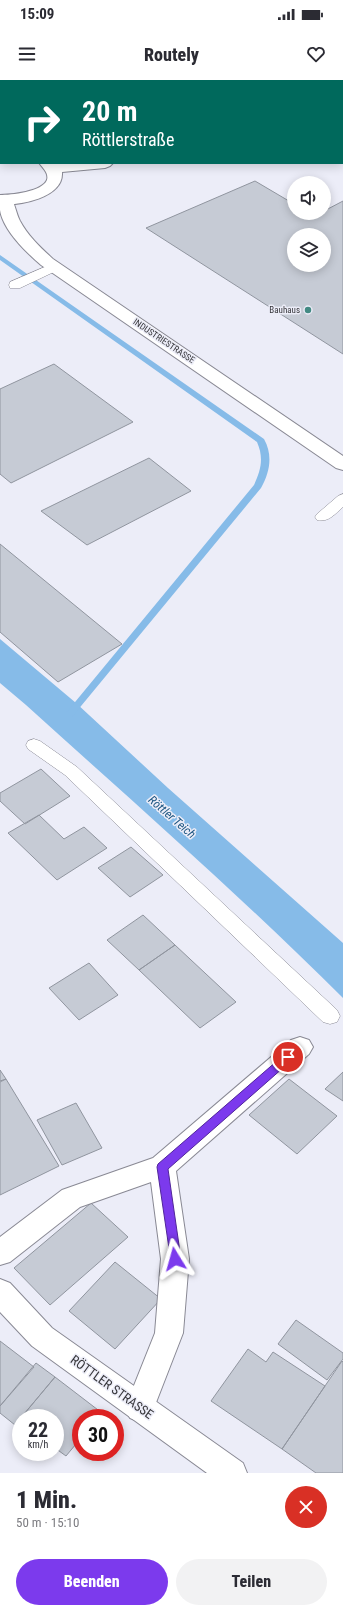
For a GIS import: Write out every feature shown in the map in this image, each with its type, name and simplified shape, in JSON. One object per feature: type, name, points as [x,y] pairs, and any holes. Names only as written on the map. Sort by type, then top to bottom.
[{"type":"street","points":[[2,201],[20,200],[34,196],[45,190],[52,183],[55,175],[49,165],[77,164]]},
{"type":"street","name":"INDUSTRIESTRASSE","points":[[2,201],[8,215],[24,240],[41,257],[343,464]]},
{"type":"street","points":[[0,1253],[72,1198],[162,1167],[300,1048]]},
{"type":"street","points":[[140,1408],[169,1333],[175,1259],[162,1167]]},
{"type":"street","name":"RÖTTLER STRASSE","points":[[0,1292],[42,1337],[232,1473]]},
{"type":"lane","points":[[15,285],[54,267]]},
{"type":"lane","points":[[322,517],[343,499]]},
{"type":"lane","points":[[34,745],[71,771],[330,1016]]},
{"type":"water","name":"Röttler Teich","points":[[0,639],[76,703],[168,788],[343,943],[343,998],[226,886],[0,683]]},
{"type":"building","name":"Bauhaus","points":[[255,181],[287,200],[287,220],[331,220],[331,207],[343,201],[343,354],[146,228]]},
{"type":"building","points":[[54,364],[133,422],[11,483],[0,474],[0,389]]},
{"type":"building","points":[[149,458],[191,491],[87,545],[41,511]]},
{"type":"building","points":[[0,544],[122,644],[58,682],[0,632]]},
{"type":"building","points":[[41,769],[70,796],[25,824],[0,801],[0,793]]},
{"type":"building","points":[[39,815],[64,839],[84,827],[107,848],[57,880],[8,833]]},
{"type":"building","points":[[131,847],[163,875],[130,897],[98,868]]},
{"type":"building","points":[[143,915],[175,945],[139,970],[107,940]]},
{"type":"building","points":[[175,945],[236,1002],[200,1028],[139,970]]},
{"type":"building","points":[[89,963],[118,995],[79,1020],[49,988]]},
{"type":"building","points":[[0,1070],[6,1079],[0,1081]]},
{"type":"building","points":[[343,1072],[343,1101],[325,1089]]},
{"type":"building","points":[[6,1079],[59,1166],[0,1195],[0,1082]]},
{"type":"building","points":[[289,1079],[337,1116],[297,1154],[249,1115]]},
{"type":"building","points":[[76,1103],[102,1148],[62,1165],[37,1120]]},
{"type":"building","points":[[91,1203],[128,1237],[50,1305],[14,1268]]},
{"type":"building","points":[[115,1262],[161,1299],[115,1349],[69,1311]]},
{"type":"building","points":[[296,1320],[343,1353],[343,1359],[327,1380],[278,1344]]},
{"type":"building","points":[[0,1341],[34,1367],[0,1406]]},
{"type":"building","points":[[248,1349],[266,1362],[273,1352],[325,1386],[282,1449],[211,1401]]},
{"type":"building","points":[[342,1361],[343,1473],[316,1473],[282,1449]]},
{"type":"building","points":[[36,1363],[55,1377],[28,1409],[12,1409],[12,1423],[0,1413],[0,1406]]},
{"type":"building","points":[[55,1377],[97,1409],[72,1409],[72,1449],[66,1456],[64,1455],[64,1409],[28,1409]]},
{"type":"waterway","points":[[0,257],[261,441],[266,459],[265,468],[258,486],[69,715]]},
{"type":"place","name":"Bauhaus","points":[[308,310]]},
{"type":"route","points":[[175,1259],[162,1167],[288,1057]]}]
